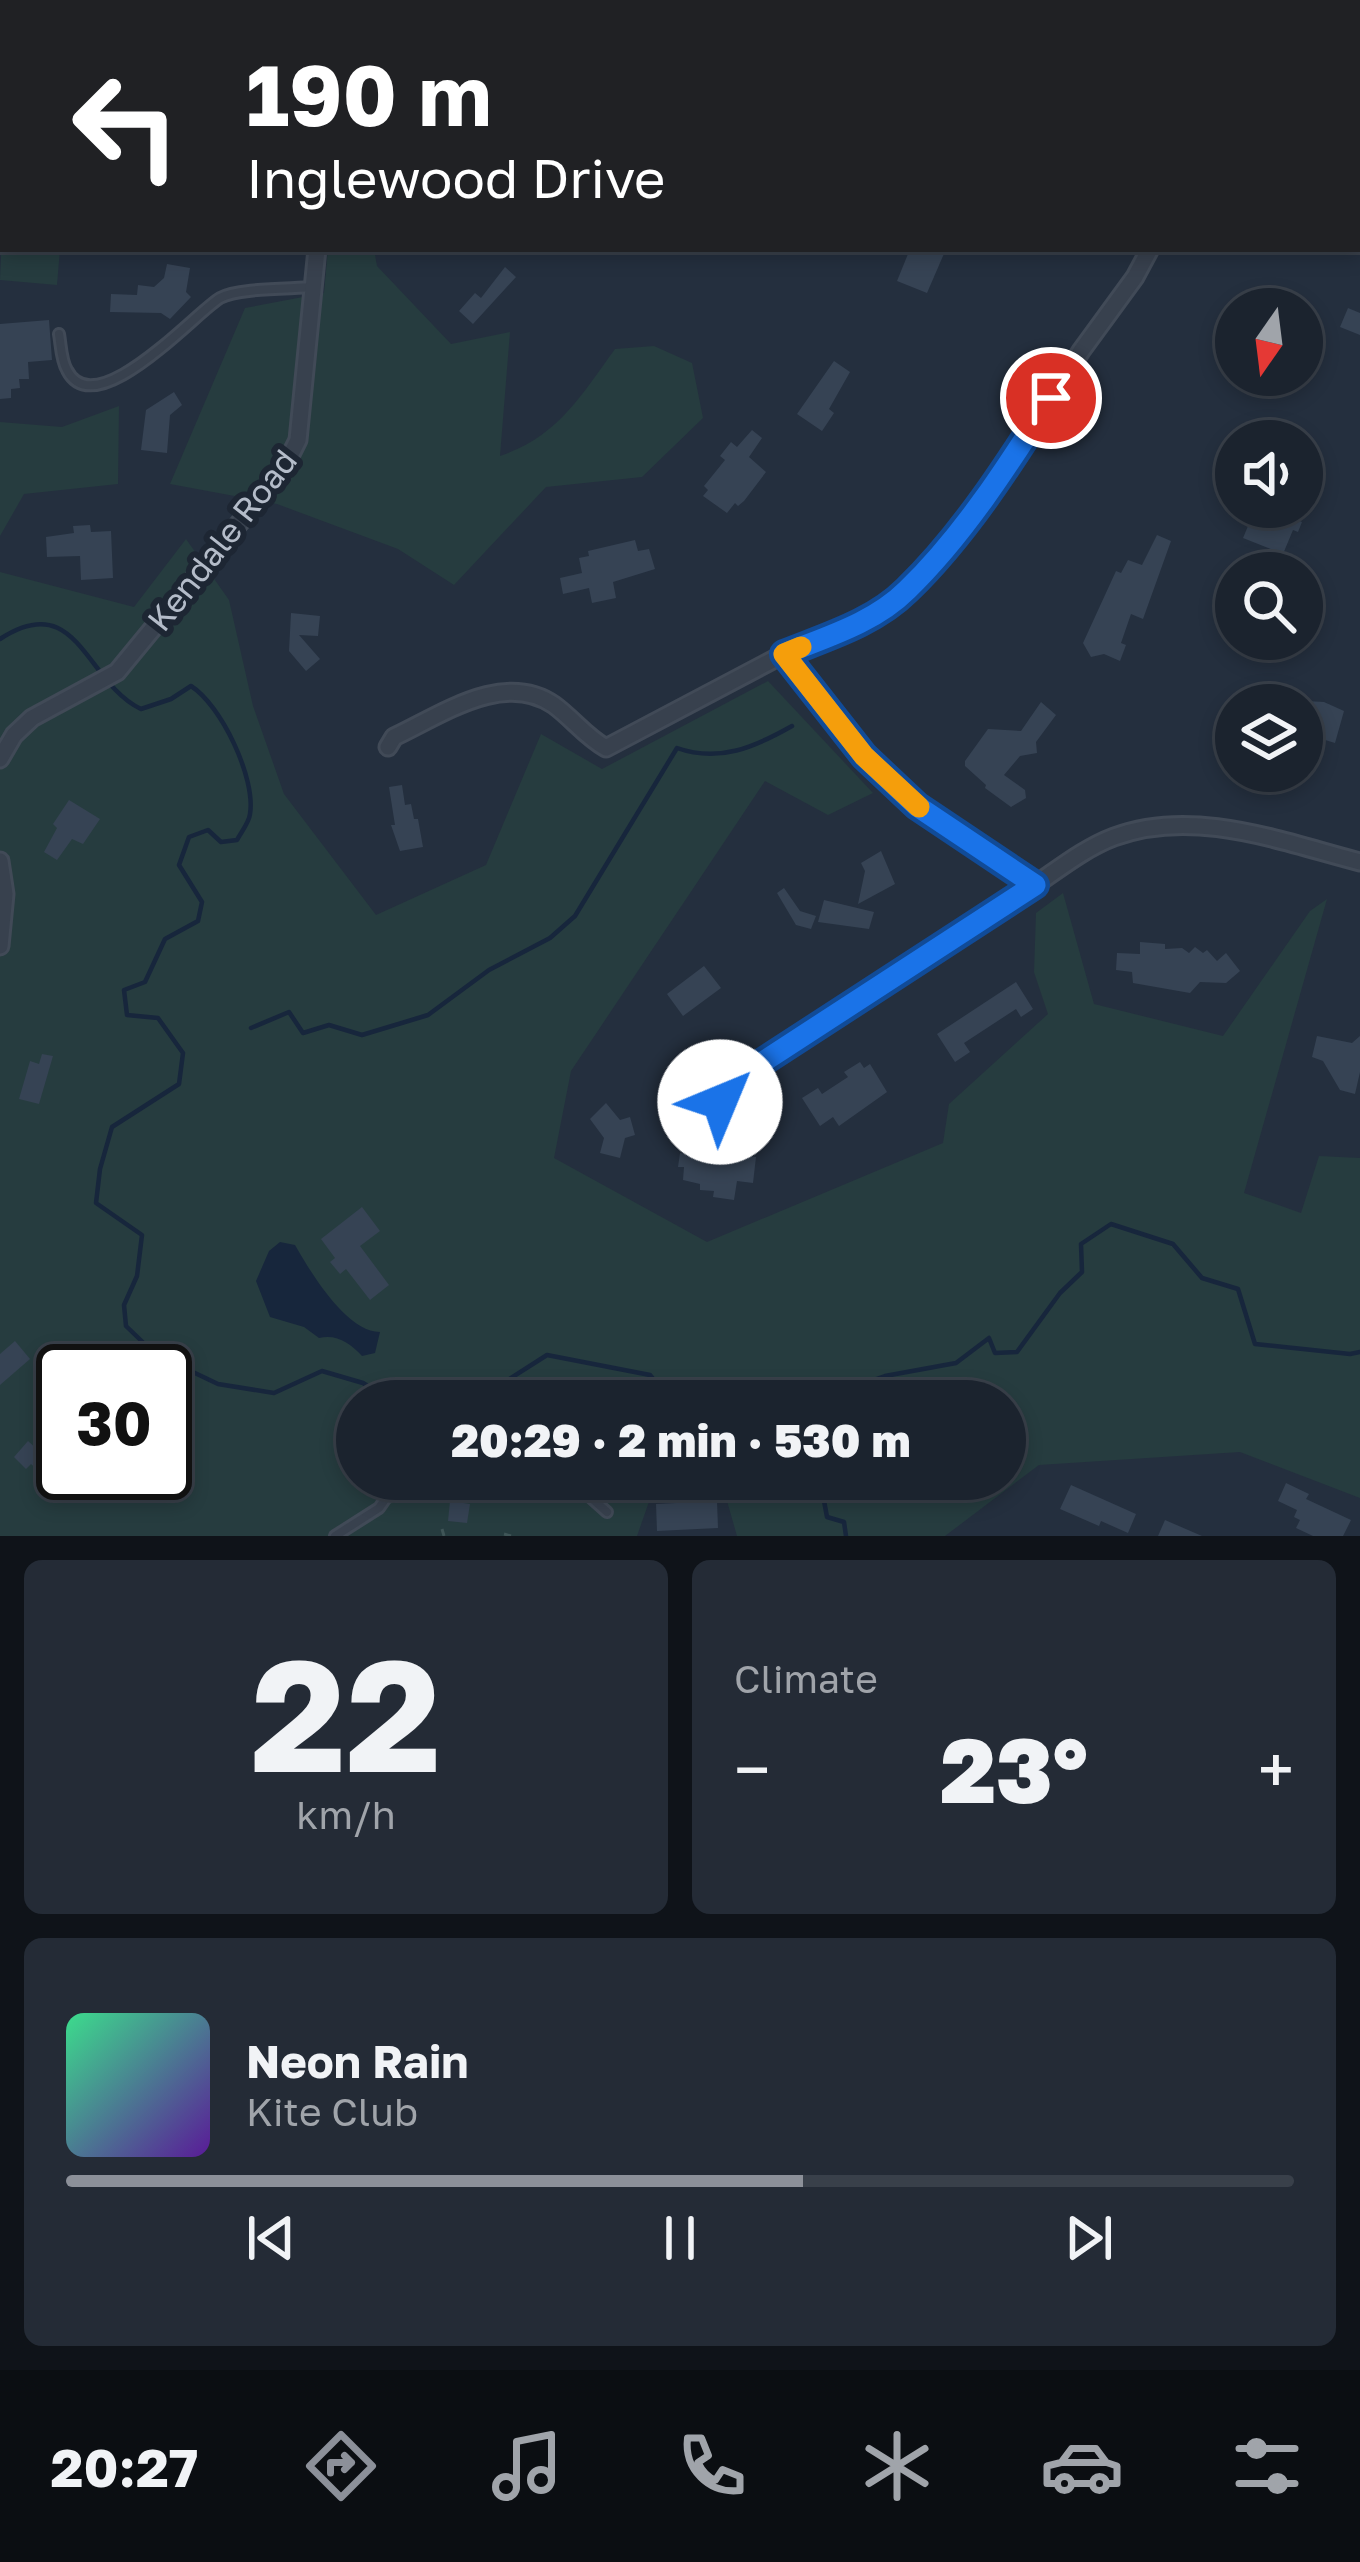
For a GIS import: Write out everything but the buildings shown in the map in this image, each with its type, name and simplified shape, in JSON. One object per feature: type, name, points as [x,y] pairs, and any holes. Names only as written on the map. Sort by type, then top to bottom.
[{"type":"street","name":"Kendale Road","points":[[0,759],[14,735],[32,718],[117,672],[283,470],[298,440],[317,252]]},
{"type":"street","points":[[388,748],[394,737],[476,699],[510,691],[551,703],[605,748],[784,654],[858,624],[905,592],[1001,477],[1148,252]]},
{"type":"street","points":[[784,654],[864,756],[917,806],[1035,885]]},
{"type":"street","points":[[735,1080],[1088,849],[1115,836],[1179,825],[1226,828],[1360,862]]},
{"type":"street","points":[[0,861],[5,894],[0,946]]},
{"type":"lane","points":[[59,334],[65,369],[75,381],[90,385],[154,357],[222,296],[314,286]]},
{"type":"lane","points":[[335,1536],[385,1500]]},
{"type":"lane","points":[[594,1500],[607,1512]]},
{"type":"path","points":[[442,1529],[444,1536]]},
{"type":"green space","points":[[1,252],[60,252],[57,285],[0,280]]},
{"type":"green space","points":[[328,252],[375,252],[377,266],[451,344],[510,332],[500,456],[552,426],[615,349],[654,346],[692,363],[703,418],[642,477],[546,487],[454,585],[398,549],[277,504],[170,484],[245,308],[324,293]]},
{"type":"green space","points":[[119,406],[118,484],[24,494],[0,536],[0,422],[62,427]]},
{"type":"green space","points":[[186,539],[229,600],[253,706],[284,794],[376,915],[486,865],[541,734],[602,769],[768,681],[873,793],[828,815],[765,781],[571,1071],[554,1158],[707,1242],[943,1143],[949,1104],[1048,1014],[1034,972],[1036,913],[1063,893],[1094,1004],[1223,1036],[1310,911],[1327,899],[1244,1193],[1301,1213],[1319,1156],[1360,1158],[1360,1498],[1240,1452],[1039,1465],[1026,1475],[1026,1380],[336,1380],[336,1500],[650,1500],[637,1536],[0,1536],[0,572],[134,607]]},
{"type":"green space","points":[[727,1500],[993,1500],[945,1536],[737,1536]]},
{"type":"water","points":[[280,1242],[295,1245],[320,1284],[354,1322],[380,1332],[375,1353],[362,1356],[343,1341],[319,1338],[304,1327],[270,1317],[256,1281],[269,1251]]},
{"type":"waterway","points":[[0,639],[26,626],[47,625],[64,632],[106,680],[141,709],[191,686],[224,725],[248,781],[250,814],[237,840],[221,842],[208,830],[189,837],[179,865],[202,902],[198,921],[165,939],[145,982],[124,990],[127,1015],[158,1018],[183,1053],[179,1084],[112,1127],[100,1169],[96,1203],[142,1235],[137,1276],[124,1305],[126,1326],[155,1354],[218,1384],[274,1393],[322,1371],[353,1380]]},
{"type":"waterway","points":[[251,1028],[289,1012],[303,1033],[329,1025],[362,1035],[428,1015],[489,970],[550,938],[575,916],[677,748],[722,753],[792,726]]},
{"type":"waterway","points":[[874,1380],[956,1363],[989,1338],[995,1353],[1017,1352],[1060,1293],[1082,1272],[1081,1244],[1111,1224],[1173,1244],[1202,1278],[1238,1289],[1255,1344],[1360,1352]]},
{"type":"waterway","points":[[508,1380],[547,1355],[650,1375],[654,1380]]},
{"type":"waterway","points":[[824,1500],[827,1517],[844,1522],[846,1536]]},
{"type":"slow traffic","points":[[801,647],[784,654],[864,756],[919,807]]},
{"type":"route","points":[[720,1102],[735,1096],[735,1080],[1035,885],[917,806],[864,756],[784,654],[858,624],[905,592],[1001,477],[1051,398]]}]
